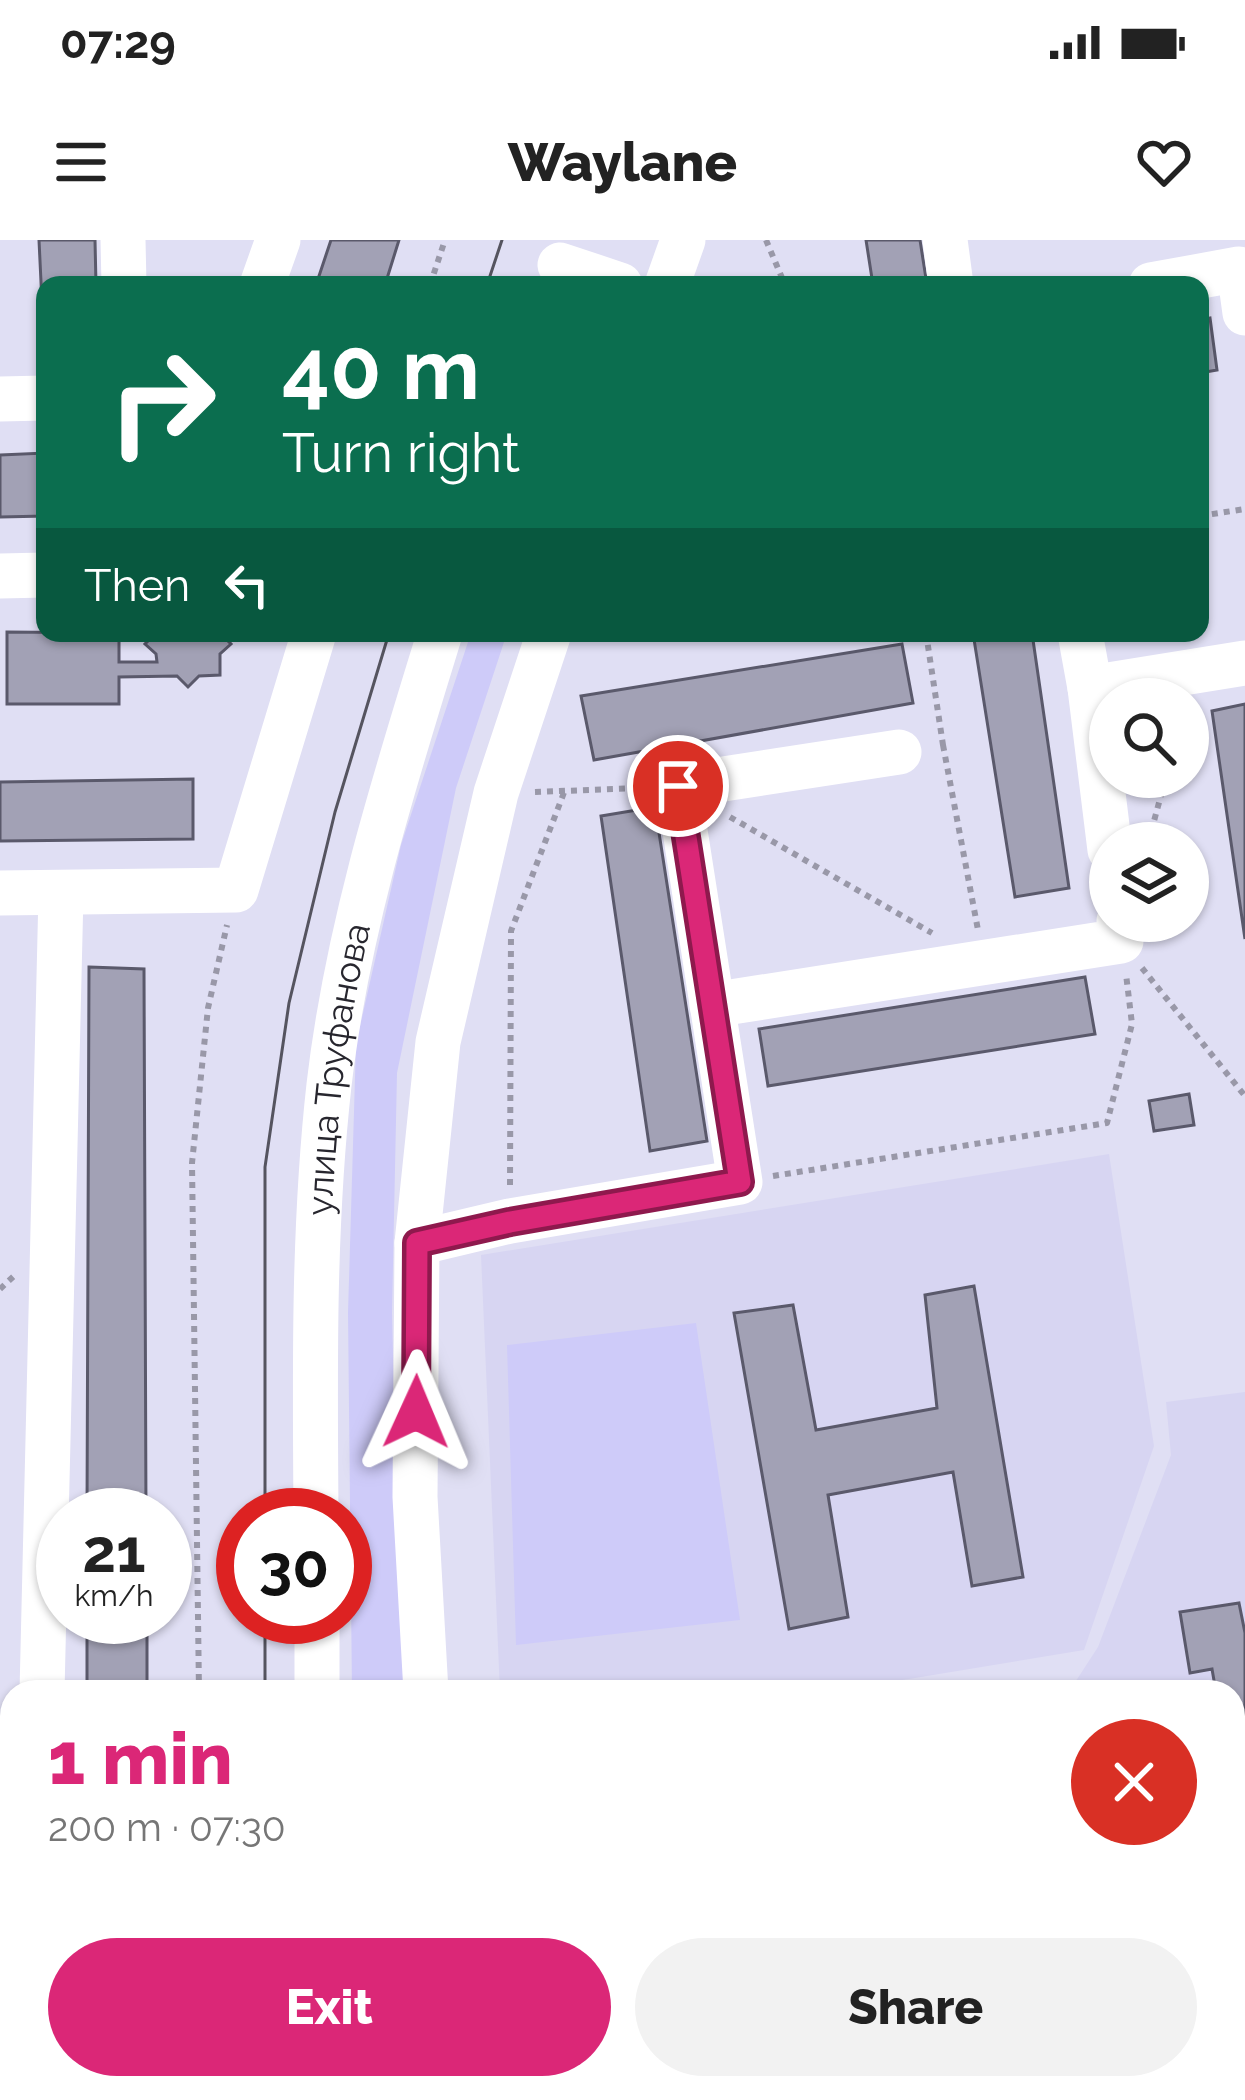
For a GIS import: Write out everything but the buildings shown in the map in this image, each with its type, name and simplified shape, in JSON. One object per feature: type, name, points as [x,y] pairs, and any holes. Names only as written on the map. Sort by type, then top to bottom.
[{"type":"street","points":[[123,240],[124,276]]},
{"type":"street","points":[[265,276],[278,240]]},
{"type":"street","points":[[670,276],[682,240]]},
{"type":"street","points":[[945,240],[950,276]]},
{"type":"street","points":[[560,263],[595,276]]},
{"type":"street","points":[[1209,278],[1240,274]]},
{"type":"street","points":[[0,399],[36,398]]},
{"type":"street","points":[[0,576],[36,574]]},
{"type":"street","points":[[0,893],[236,890],[311,642]]},
{"type":"street","name":"улица Труфанова","points":[[316,1488],[315,1295],[329,1086],[352,945],[386,809],[437,642]]},
{"type":"street","points":[[425,1680],[415,1497],[417,1243],[438,1042],[496,793],[546,642]]},
{"type":"street","points":[[1082,642],[1089,682]]},
{"type":"street","points":[[1152,678],[1245,663]]},
{"type":"street","points":[[417,1243],[740,1182],[678,786],[921,748]]},
{"type":"street","points":[[42,1680],[61,892]]},
{"type":"street","points":[[712,1005],[984,963],[1089,938]]},
{"type":"street","points":[[317,1644],[317,1680]]},
{"type":"path","points":[[433,276],[445,240]]},
{"type":"path","points":[[766,240],[781,276]]},
{"type":"path","points":[[1209,515],[1245,509]]},
{"type":"path","points":[[926,642],[921,748],[984,963]]},
{"type":"path","points":[[496,793],[678,786],[984,963]]},
{"type":"path","points":[[510,1222],[511,931],[566,790]]},
{"type":"path","points":[[199,1680],[192,1163],[208,1008],[236,890]]},
{"type":"path","points":[[740,1182],[1106,1123],[1132,1024],[1121,942]]},
{"type":"path","points":[[1128,942],[1245,1096]]},
{"type":"shaded area","points":[[468,642],[504,642],[456,788],[397,1073],[392,1313],[406,1680],[352,1680],[351,1644],[372,1644],[372,1488],[350,1488],[348,1313],[356,1044],[401,845]]},
{"type":"shaded area","points":[[1109,1154],[1154,1446],[1084,1650],[903,1680],[499,1680],[481,1255]]},
{"type":"shaded area","points":[[696,1323],[740,1620],[516,1645],[507,1345]]},
{"type":"shaded area","points":[[1245,1392],[1245,1680],[1077,1680],[1098,1647],[1171,1455],[1166,1402]]},
{"type":"tram line","points":[[490,276],[502,240]]},
{"type":"tram line","points":[[265,1488],[265,1167],[289,1003],[335,812],[386,642]]},
{"type":"tram line","points":[[265,1644],[265,1680]]},
{"type":"route","points":[[416,1412],[417,1243],[740,1182],[678,786]]}]
